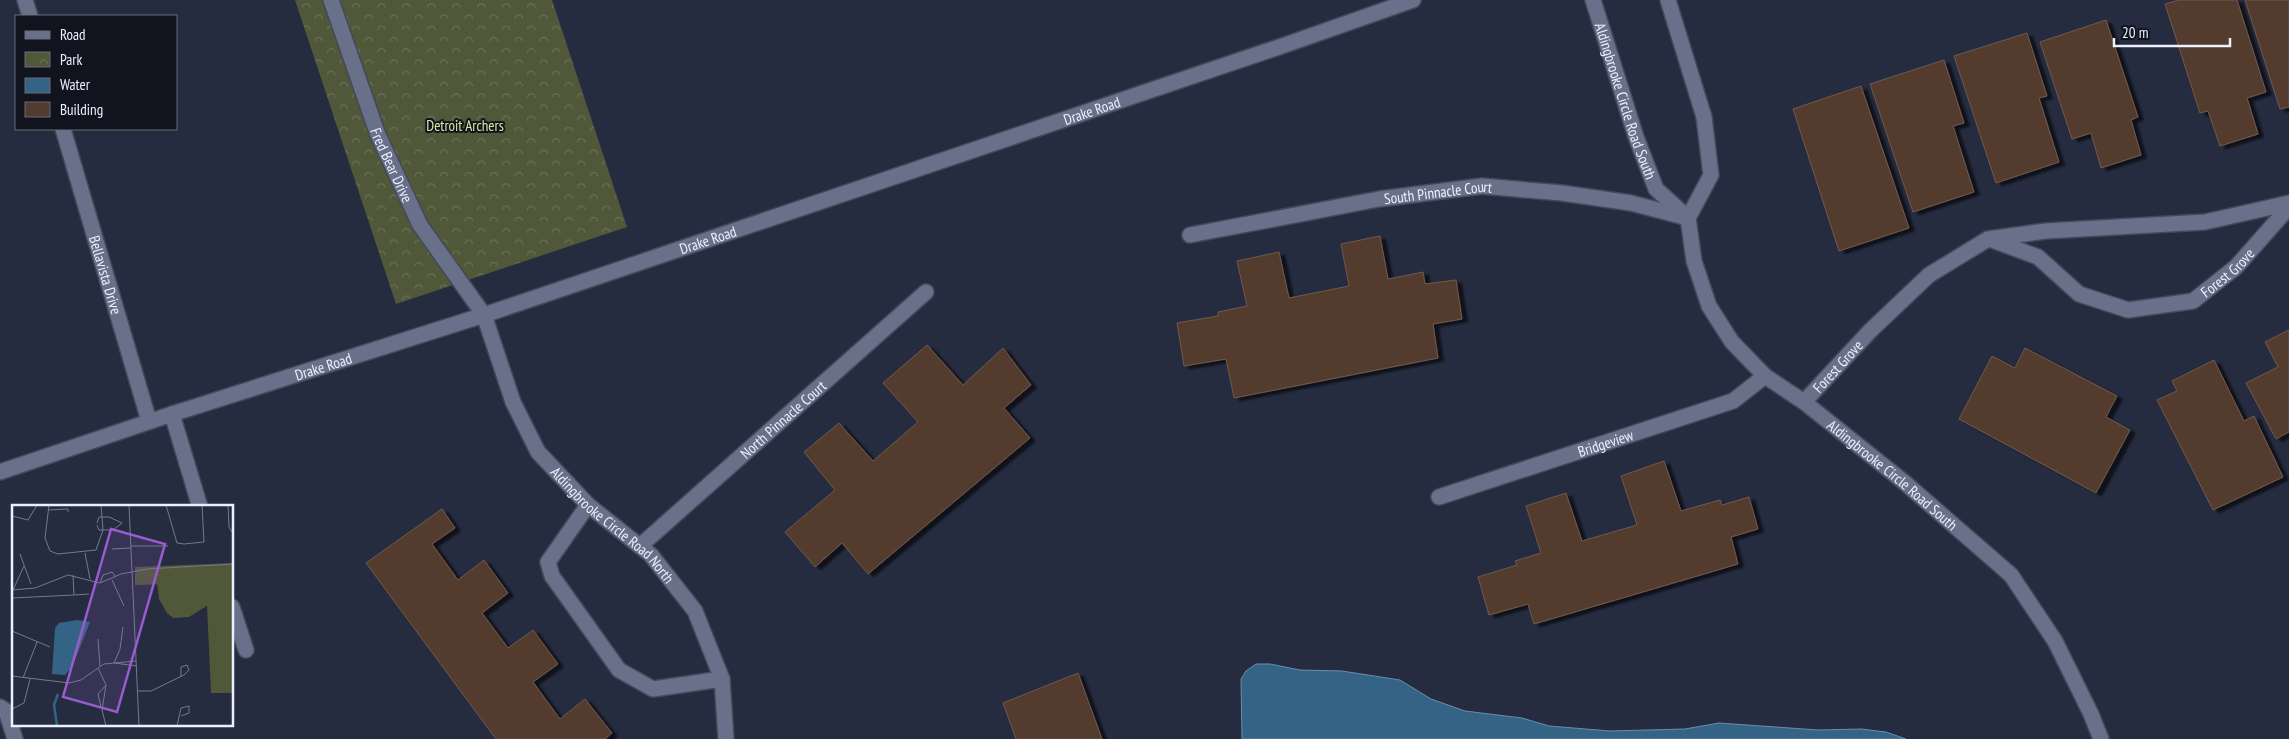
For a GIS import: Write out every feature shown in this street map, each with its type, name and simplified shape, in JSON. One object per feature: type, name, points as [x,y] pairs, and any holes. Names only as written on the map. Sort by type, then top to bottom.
[{"type":"street","points":[[26,0],[30,15]]},
{"type":"street","name":"Fred Bear Drive","points":[[331,0],[378,135],[420,225],[484,315]]},
{"type":"street","name":"Drake Road","points":[[0,472],[149,421],[484,315],[1413,0]]},
{"type":"street","name":"Aldingbrooke Circle Road South","points":[[1593,0],[1636,137],[1656,189],[1688,218],[1694,261],[1709,306],[1732,342],[1765,376],[1804,402],[1904,482],[2011,575],[2055,641],[2091,714],[2101,739]]},
{"type":"street","points":[[1668,0],[1704,117],[1710,175],[1688,218]]},
{"type":"street","name":"Bellavista Drive","points":[[63,130],[149,421]]},
{"type":"street","name":"South Pinnacle Court","points":[[1190,235],[1379,198],[1482,186],[1562,193],[1631,203],[1688,218]]},
{"type":"street","name":"Forest Grove","points":[[1804,402],[1870,331],[1929,275],[1988,239],[2046,232],[2205,222],[2289,203]]},
{"type":"street","name":"Forest Grove","points":[[1988,239],[2038,257],[2079,294],[2128,310],[2193,301],[2236,267],[2289,207]]},
{"type":"street","name":"North Pinnacle Court","points":[[640,546],[926,292]]},
{"type":"street","name":"Aldingbrooke Circle Road North","points":[[484,315],[513,402],[538,452],[588,505],[651,555],[695,611],[722,680],[726,739]]},
{"type":"street","name":"Bridgeview","points":[[1440,497],[1733,401],[1765,376]]},
{"type":"street","points":[[172,414],[200,505]]},
{"type":"street","points":[[588,505],[548,562],[552,576],[619,670],[653,689],[722,680]]},
{"type":"street","points":[[234,614],[246,650]]},
{"type":"street","points":[[0,707],[6,711],[15,739]]},
{"type":"green space","name":"Detroit Archers","points":[[295,0],[552,0],[627,227],[396,304]]},
{"type":"water","points":[[1256,664],[1270,664],[1300,670],[1342,671],[1400,680],[1431,699],[1465,711],[1522,718],[1549,726],[1610,731],[1685,729],[1719,723],[1818,730],[1861,729],[1886,732],[1906,739],[1242,739],[1241,679],[1246,671]]},
{"type":"building","points":[[2179,0],[2237,0],[2266,92],[2247,98],[2258,134],[2220,146],[2208,111],[2200,113],[2165,4]]},
{"type":"building","points":[[2245,0],[2289,0],[2289,107],[2280,109]]},
{"type":"building","points":[[2106,20],[2138,117],[2131,120],[2141,155],[2101,168],[2091,133],[2072,139],[2040,42]]},
{"type":"building","points":[[2027,33],[2047,96],[2039,98],[2059,162],[1996,183],[1954,56]]},
{"type":"building","points":[[1944,60],[1964,123],[1953,126],[1974,192],[1913,212],[1870,84]]},
{"type":"building","points":[[1861,86],[1909,228],[1839,251],[1793,109]]},
{"type":"building","points":[[1380,236],[1388,279],[1423,272],[1425,284],[1456,280],[1462,319],[1433,324],[1438,358],[1234,398],[1226,359],[1184,366],[1177,323],[1218,316],[1218,312],[1247,306],[1237,261],[1279,252],[1289,298],[1349,286],[1341,244]]},
{"type":"building","points":[[2289,330],[2289,432],[2276,439],[2246,383],[2278,367],[2265,342]]},
{"type":"building","points":[[927,345],[963,385],[1003,348],[1031,385],[1004,408],[1030,438],[868,574],[842,543],[815,567],[785,532],[835,490],[804,452],[839,423],[873,461],[918,422],[883,383]]},
{"type":"building","points":[[2025,348],[2117,396],[2106,417],[2130,430],[2096,493],[1959,419],[1992,356],[2015,368]]},
{"type":"building","points":[[2214,360],[2244,421],[2254,416],[2283,477],[2213,510],[2157,400],[2177,391],[2172,381]]},
{"type":"building","points":[[1664,461],[1681,511],[1720,500],[1722,505],[1749,497],[1758,529],[1731,537],[1738,564],[1534,624],[1528,604],[1489,615],[1478,577],[1517,565],[1515,561],[1541,553],[1526,506],[1566,493],[1582,541],[1637,525],[1621,476]]},
{"type":"building","points":[[442,509],[455,528],[432,544],[458,580],[484,560],[508,593],[482,613],[508,648],[533,630],[558,664],[533,682],[560,719],[585,699],[612,733],[605,739],[496,739],[366,563]]},
{"type":"building","points":[[1078,673],[1102,739],[1016,739],[1003,703]]}]
